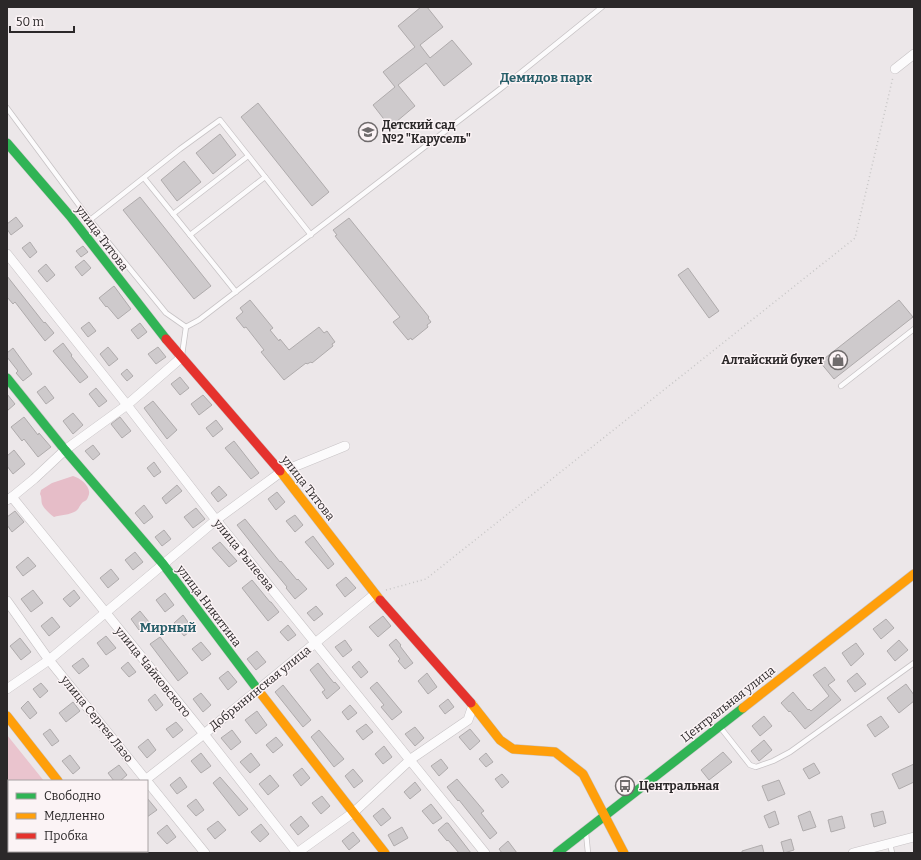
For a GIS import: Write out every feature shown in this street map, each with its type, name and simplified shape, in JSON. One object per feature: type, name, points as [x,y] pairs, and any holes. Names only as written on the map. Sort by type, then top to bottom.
[{"type":"street","points":[[895,69],[914,54]]},
{"type":"street","name":"улица Титова","points":[[7,143],[70,216],[181,358],[280,472],[375,594],[473,704],[500,740],[513,749],[555,752],[583,774],[624,853]]},
{"type":"street","name":"улица Рылеева","points":[[7,254],[216,520],[411,759],[485,853]]},
{"type":"street","points":[[10,499],[65,450],[127,405],[181,358]]},
{"type":"street","name":"улица Никитина","points":[[7,378],[65,450],[163,564],[257,689],[385,853]]},
{"type":"street","points":[[7,689],[49,660],[106,614],[216,520],[280,472],[345,446]]},
{"type":"street","name":"улица Чайковского","points":[[10,499],[204,734],[297,853]]},
{"type":"street","name":"Центральная улица","points":[[557,853],[586,832],[604,816],[914,574]]},
{"type":"street","name":"Добрынинская улица","points":[[145,780],[204,734],[257,689],[375,594]]},
{"type":"street","name":"улица Сергея Лазо","points":[[7,601],[49,660],[145,780]]},
{"type":"street","points":[[297,853],[354,812],[411,759],[468,720],[473,704]]},
{"type":"street","points":[[7,716],[57,780]]},
{"type":"street","name":"улица Сергея Лазо","points":[[148,784],[205,853]]},
{"type":"street","points":[[853,853],[914,837]]},
{"type":"lane","points":[[186,327],[199,320],[236,292],[504,86],[602,7]]},
{"type":"lane","points":[[7,108],[90,220],[166,313],[186,327]]},
{"type":"lane","points":[[90,220],[220,120],[311,234]]},
{"type":"lane","points":[[173,214],[248,156]]},
{"type":"lane","points":[[190,235],[265,177]]},
{"type":"lane","points":[[144,178],[236,292]]},
{"type":"lane","points":[[181,358],[186,327]]},
{"type":"lane","points":[[841,386],[914,328]]},
{"type":"lane","points":[[719,726],[750,765],[756,767],[773,761],[790,752],[914,663]]},
{"type":"lane","points":[[586,832],[588,853]]},
{"type":"lane","points":[[890,843],[892,853]]},
{"type":"path","points":[[375,594],[426,579],[855,238],[895,69]]},
{"type":"shaded area","points":[[73,476],[83,481],[88,487],[88,498],[76,511],[54,517],[42,504],[40,494],[41,490],[52,483]]},
{"type":"shaded area","points":[[7,735],[43,780],[8,780],[8,852],[102,853],[7,853]]},
{"type":"building","points":[[421,7],[427,7],[443,27],[420,45],[430,58],[452,40],[472,64],[444,86],[426,63],[398,85],[415,106],[390,127],[373,105],[395,87],[383,72],[415,47],[398,26]]},
{"type":"building","points":[[258,103],[329,192],[312,206],[241,117]]},
{"type":"building","points":[[220,134],[236,155],[213,174],[196,153]]},
{"type":"building","points":[[184,161],[201,182],[177,201],[161,180]]},
{"type":"building","points":[[140,197],[211,286],[194,299],[123,210]]},
{"type":"building","points":[[16,217],[23,226],[11,235],[7,229],[7,224]]},
{"type":"building","points":[[349,218],[429,317],[428,318],[431,322],[427,325],[428,327],[412,340],[411,338],[408,340],[393,322],[400,317],[335,236],[337,235],[333,230]]},
{"type":"building","points":[[30,242],[37,252],[30,258],[22,248]]},
{"type":"building","points":[[83,246],[88,252],[81,257],[76,251]]},
{"type":"building","points":[[84,260],[91,268],[82,276],[75,267]]},
{"type":"building","points":[[46,264],[55,275],[47,282],[38,271]]},
{"type":"building","points":[[688,268],[719,311],[709,318],[678,275]]},
{"type":"building","points":[[7,276],[44,323],[45,322],[54,333],[45,341],[15,302],[13,304],[7,297]]},
{"type":"building","points":[[114,286],[131,309],[118,319],[99,298]]},
{"type":"building","points":[[250,300],[273,328],[270,330],[289,350],[319,327],[324,333],[327,331],[335,342],[332,344],[333,346],[312,363],[306,363],[284,380],[261,352],[264,350],[246,327],[244,328],[236,318],[243,312],[240,308]]},
{"type":"building","points":[[899,300],[913,317],[834,379],[820,362]]},
{"type":"building","points":[[89,322],[96,331],[88,337],[81,328]]},
{"type":"building","points":[[140,323],[147,332],[138,339],[131,330]]},
{"type":"building","points":[[63,343],[72,355],[71,356],[88,377],[80,383],[53,351]]},
{"type":"building","points":[[108,347],[118,359],[109,366],[100,354]]},
{"type":"building","points":[[158,347],[166,357],[156,364],[148,354]]},
{"type":"building","points":[[13,348],[32,374],[23,381],[16,373],[18,371],[7,357],[7,353]]},
{"type":"building","points":[[127,369],[133,376],[127,381],[121,374]]},
{"type":"building","points":[[180,377],[189,388],[180,395],[171,384]]},
{"type":"building","points":[[45,386],[54,398],[46,404],[37,392]]},
{"type":"building","points":[[96,388],[107,401],[99,407],[89,394]]},
{"type":"building","points":[[7,394],[15,404],[7,411]]},
{"type":"building","points":[[203,395],[212,405],[199,415],[191,404]]},
{"type":"building","points":[[153,401],[177,430],[167,439],[144,408]]},
{"type":"building","points":[[73,413],[83,425],[73,434],[63,421]]},
{"type":"building","points":[[24,417],[38,435],[39,433],[51,447],[38,457],[24,439],[22,441],[11,427]]},
{"type":"building","points":[[120,417],[131,431],[122,438],[111,424]]},
{"type":"building","points":[[216,420],[223,429],[213,437],[206,428]]},
{"type":"building","points":[[234,441],[259,473],[251,479],[225,448]]},
{"type":"building","points":[[93,445],[100,454],[93,460],[85,451]]},
{"type":"building","points":[[14,450],[25,464],[13,474],[7,466],[7,456]]},
{"type":"building","points":[[154,462],[161,472],[154,477],[147,468]]},
{"type":"building","points":[[177,485],[182,491],[166,504],[162,498]]},
{"type":"building","points":[[219,486],[227,495],[218,502],[211,493]]},
{"type":"building","points":[[277,492],[285,502],[276,510],[268,499]]},
{"type":"building","points":[[144,505],[153,517],[144,524],[135,513]]},
{"type":"building","points":[[196,508],[205,519],[193,528],[184,517]]},
{"type":"building","points":[[15,511],[24,522],[12,532],[7,525],[7,517]]},
{"type":"building","points":[[295,515],[303,525],[295,532],[286,521]]},
{"type":"building","points":[[245,519],[280,562],[281,561],[297,580],[298,579],[307,589],[295,599],[237,525]]},
{"type":"building","points":[[164,530],[171,539],[162,546],[155,537]]},
{"type":"building","points":[[313,536],[334,564],[328,569],[305,542]]},
{"type":"building","points":[[220,542],[237,561],[229,567],[212,548]]},
{"type":"building","points":[[135,552],[143,562],[133,570],[125,560]]},
{"type":"building","points":[[28,557],[36,566],[23,576],[16,567]]},
{"type":"building","points":[[111,569],[119,579],[108,588],[100,578]]},
{"type":"building","points":[[346,577],[356,588],[345,597],[336,585]]},
{"type":"building","points":[[252,580],[279,612],[268,621],[242,588]]},
{"type":"building","points":[[33,590],[43,603],[31,612],[21,599]]},
{"type":"building","points":[[74,590],[80,598],[70,607],[63,599]]},
{"type":"building","points":[[165,593],[174,605],[165,612],[156,600]]},
{"type":"building","points":[[316,606],[323,614],[314,621],[307,613]]},
{"type":"building","points":[[140,611],[149,622],[139,630],[131,619]]},
{"type":"building","points":[[183,615],[193,629],[184,636],[174,623]]},
{"type":"building","points":[[383,616],[391,626],[378,637],[369,627]]},
{"type":"building","points":[[52,617],[60,627],[49,636],[41,626]]},
{"type":"building","points":[[886,619],[894,628],[881,639],[873,629]]},
{"type":"building","points":[[288,625],[296,635],[288,641],[280,632]]},
{"type":"building","points":[[106,636],[116,648],[106,655],[97,643]]},
{"type":"building","points":[[160,637],[188,673],[178,681],[150,644]]},
{"type":"building","points":[[20,638],[31,652],[21,660],[10,646]]},
{"type":"building","points":[[396,639],[413,663],[405,669],[398,661],[400,659],[389,645]]},
{"type":"building","points":[[345,640],[352,650],[343,657],[335,647]]},
{"type":"building","points":[[899,640],[908,650],[895,661],[887,651]]},
{"type":"building","points":[[201,642],[211,654],[202,661],[192,649]]},
{"type":"building","points":[[856,643],[864,654],[851,666],[842,653]]},
{"type":"building","points":[[257,651],[266,662],[256,670],[247,659]]},
{"type":"building","points":[[83,658],[89,666],[79,674],[72,666]]},
{"type":"building","points":[[359,661],[368,672],[361,678],[352,667]]},
{"type":"building","points":[[128,662],[136,672],[129,677],[121,668]]},
{"type":"building","points":[[318,663],[334,683],[335,682],[340,688],[327,699],[322,692],[325,690],[310,670]]},
{"type":"building","points":[[825,667],[835,680],[828,685],[841,700],[805,729],[781,703],[793,692],[808,710],[809,709],[811,711],[829,696],[813,675]]},
{"type":"building","points":[[228,671],[237,682],[228,690],[219,678]]},
{"type":"building","points":[[427,673],[437,687],[428,694],[418,681]]},
{"type":"building","points":[[857,673],[866,684],[855,692],[847,681]]},
{"type":"building","points":[[377,682],[402,712],[392,720],[381,707],[384,705],[370,688]]},
{"type":"building","points":[[41,683],[48,691],[40,698],[33,689]]},
{"type":"building","points":[[906,684],[914,695],[914,701],[899,713],[887,698]]},
{"type":"building","points":[[283,685],[311,720],[303,727],[275,692]]},
{"type":"building","points":[[201,693],[211,705],[203,712],[193,699]]},
{"type":"building","points":[[155,694],[163,705],[156,711],[148,700]]},
{"type":"building","points":[[448,699],[454,707],[445,714],[439,706]]},
{"type":"building","points":[[28,701],[37,713],[30,719],[21,708]]},
{"type":"building","points":[[73,702],[80,711],[66,722],[59,713]]},
{"type":"building","points":[[350,705],[357,713],[348,720],[342,712]]},
{"type":"building","points":[[257,711],[267,725],[256,734],[245,720]]},
{"type":"building","points":[[764,716],[772,726],[760,736],[752,726]]},
{"type":"building","points":[[881,716],[889,727],[875,737],[867,725]]},
{"type":"building","points":[[176,722],[183,730],[173,738],[166,729]]},
{"type":"building","points":[[366,724],[373,732],[363,740],[356,731]]},
{"type":"building","points":[[415,727],[424,738],[415,746],[405,734]]},
{"type":"building","points":[[50,729],[59,741],[52,746],[43,734]]},
{"type":"building","points":[[470,729],[480,741],[470,750],[459,737]]},
{"type":"building","points":[[232,730],[241,742],[231,750],[221,738]]},
{"type":"building","points":[[319,730],[344,759],[334,767],[311,737]]},
{"type":"building","points":[[276,737],[283,745],[273,753],[266,745]]},
{"type":"building","points":[[148,739],[156,750],[147,758],[138,747]]},
{"type":"building","points":[[764,740],[772,750],[759,761],[751,751]]},
{"type":"building","points":[[384,746],[392,757],[383,764],[375,754]]},
{"type":"building","points":[[723,752],[732,762],[709,780],[701,770]]},
{"type":"building","points":[[201,753],[211,766],[201,773],[191,761]]},
{"type":"building","points":[[251,753],[260,765],[250,773],[240,762]]},
{"type":"building","points":[[486,753],[493,762],[486,767],[479,759]]},
{"type":"building","points":[[70,755],[80,768],[73,774],[62,761]]},
{"type":"building","points":[[441,759],[448,768],[439,776],[431,766]]},
{"type":"building","points":[[814,763],[820,773],[809,779],[803,769]]},
{"type":"building","points":[[914,764],[914,782],[899,789],[892,774]]},
{"type":"building","points":[[119,765],[127,775],[121,780],[113,780],[108,773]]},
{"type":"building","points":[[302,768],[310,778],[301,786],[293,775]]},
{"type":"building","points":[[353,769],[363,781],[354,788],[345,776]]},
{"type":"building","points":[[502,774],[509,782],[502,788],[495,779]]},
{"type":"building","points":[[270,775],[279,786],[268,795],[259,784]]},
{"type":"building","points":[[180,777],[187,787],[177,794],[170,785]]},
{"type":"building","points":[[220,777],[248,809],[239,816],[213,783]]},
{"type":"building","points":[[457,779],[484,811],[481,813],[497,833],[490,839],[447,787]]},
{"type":"building","points":[[779,780],[785,794],[768,801],[762,786]]},
{"type":"building","points":[[415,782],[421,790],[410,799],[404,792]]},
{"type":"building","points":[[322,796],[330,806],[321,814],[312,803]]},
{"type":"building","points":[[148,799],[157,810],[148,816]]},
{"type":"building","points":[[196,799],[204,810],[196,816],[187,806]]},
{"type":"building","points":[[431,804],[442,818],[433,824],[422,811]]},
{"type":"building","points":[[383,808],[391,818],[381,826],[373,816]]},
{"type":"building","points":[[775,811],[779,824],[769,828],[764,816]]},
{"type":"building","points":[[810,811],[816,827],[803,831],[798,816]]},
{"type":"building","points":[[883,811],[886,823],[874,827],[871,814]]},
{"type":"building","points":[[301,816],[309,826],[298,835],[290,825]]},
{"type":"building","points":[[842,816],[845,828],[831,832],[828,820]]},
{"type":"building","points":[[218,821],[226,830],[215,839],[207,829]]},
{"type":"building","points":[[448,823],[471,853],[459,853],[448,840],[447,841],[438,830]]},
{"type":"building","points":[[261,824],[269,834],[260,842],[251,832]]},
{"type":"building","points":[[167,825],[176,837],[167,844],[157,833]]},
{"type":"building","points":[[402,827],[408,838],[394,846],[388,835]]},
{"type":"building","points":[[353,832],[360,841],[349,850],[342,841]]},
{"type":"building","points":[[791,839],[794,850],[784,853],[781,842]]},
{"type":"building","points":[[508,841],[517,853],[502,853],[499,849]]},
{"type":"building","points":[[762,845],[764,853],[742,853],[742,851]]},
{"type":"traffic: fast","points":[[7,143],[70,216],[166,339]]},
{"type":"traffic: fast","points":[[7,378],[65,450],[163,564],[258,690]]},
{"type":"traffic: fast","points":[[557,853],[743,708]]},
{"type":"traffic: slow","points":[[280,471],[380,600]]},
{"type":"traffic: slow","points":[[743,708],[914,574]]},
{"type":"traffic: slow","points":[[258,690],[385,853]]},
{"type":"traffic: slow","points":[[471,703],[500,740],[513,749],[555,752],[583,774],[624,853]]},
{"type":"traffic: slow","points":[[7,716],[57,780]]},
{"type":"traffic: jam","points":[[166,339],[280,471]]},
{"type":"traffic: jam","points":[[380,600],[471,703]]},
{"type":"place","name":"Детский сад №2 \"Карусель\"","points":[[368,132]]},
{"type":"place","name":"Алтайский букет","points":[[838,360]]},
{"type":"place","name":"Центральная","points":[[625,786]]},
{"type":"district","name":"Демидов парк","points":[[546,77]]},
{"type":"district","name":"Мирный","points":[[168,627]]}]
